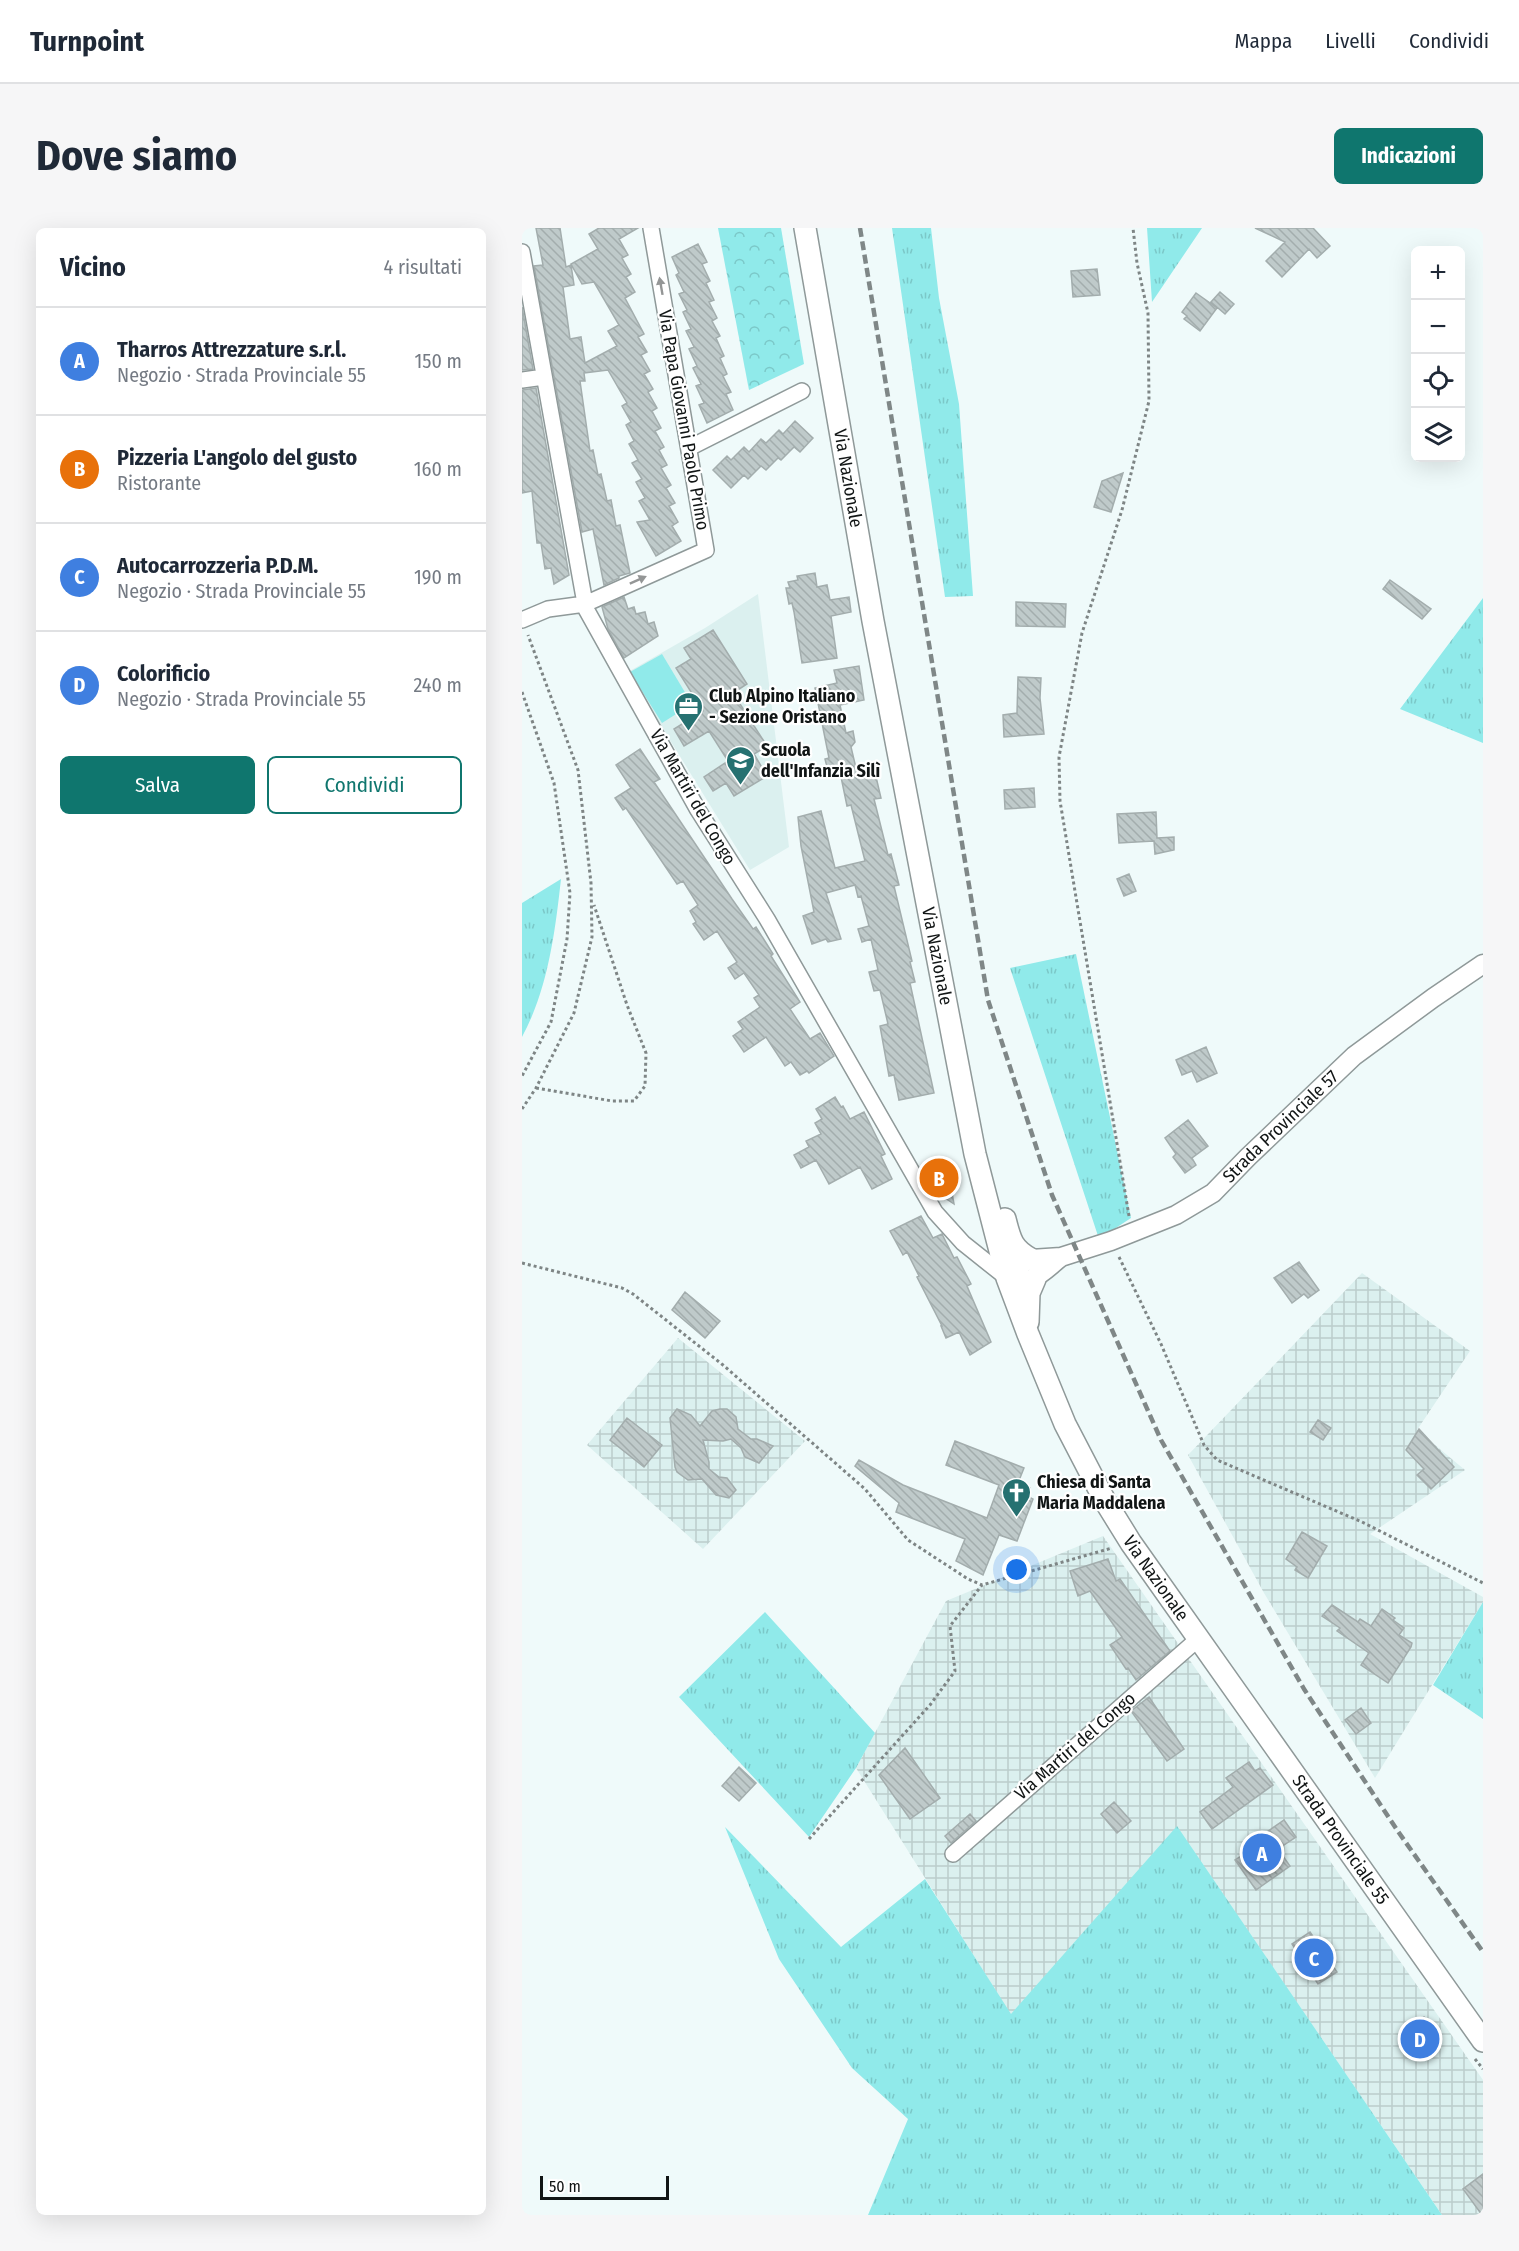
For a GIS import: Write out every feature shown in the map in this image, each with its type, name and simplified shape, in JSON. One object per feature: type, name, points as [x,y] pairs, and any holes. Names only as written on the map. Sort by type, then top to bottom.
[{"type":"main road","name":"Via Nazionale","points":[[804,228],[873,621],[975,1154],[1007,1278],[1065,1424],[1105,1501],[1131,1543],[1198,1639]]},
{"type":"main road","points":[[975,1154],[999,1198],[1011,1240],[1018,1253],[1033,1269],[1029,1293],[1029,1334]]},
{"type":"main road","name":"Strada Provinciale 55","points":[[1198,1639],[1483,2041]]},
{"type":"street","name":"Via Papa Giovanni Paolo Primo","points":[[522,620],[548,609],[585,604],[706,550],[651,228]]},
{"type":"street","name":"Via Martiri del Congo","points":[[522,252],[586,609],[698,810],[766,919],[935,1212],[963,1243],[1007,1278]]},
{"type":"street","points":[[522,380],[544,377]]},
{"type":"street","points":[[688,448],[802,391]]},
{"type":"street","name":"Strada Provinciale 57","points":[[1033,1269],[1176,1215],[1213,1193],[1354,1056],[1483,964]]},
{"type":"street","points":[[1007,1278],[1019,1283],[1033,1269]]},
{"type":"street","name":"Via Martiri del Congo","points":[[952,1854],[1198,1639]]},
{"type":"path","points":[[1132,1233],[1060,801],[1059,758],[1082,633],[1122,510],[1149,401],[1148,313],[1137,263],[1133,228]]},
{"type":"path","points":[[522,620],[578,770],[592,901],[592,937],[574,1013],[536,1088],[522,1109]]},
{"type":"path","points":[[522,692],[554,783],[570,893],[567,939],[551,1022],[522,1076]]},
{"type":"path","points":[[536,1088],[612,1101],[634,1101],[645,1086],[646,1053],[627,1005],[592,901]]},
{"type":"path","points":[[1111,1241],[1161,1344],[1204,1445],[1217,1460],[1362,1522],[1483,1583]]},
{"type":"path","points":[[522,1263],[622,1288],[633,1294],[723,1365],[865,1489],[908,1540],[968,1579],[982,1585]]},
{"type":"path","points":[[809,1839],[930,1705],[955,1671],[950,1626],[982,1585],[1131,1543]]},
{"type":"shaded area","name":"Scuola dell'Infanzia Silì","points":[[758,594],[789,847],[750,870],[628,672],[705,628]]},
{"type":"shaded area","points":[[1362,1273],[1470,1351],[1417,1430],[1465,1470],[1370,1534],[1483,1597],[1483,1602],[1375,1778],[1264,1593],[1188,1455]]},
{"type":"shaded area","points":[[678,1338],[805,1441],[703,1549],[587,1445]]},
{"type":"shaded area","points":[[1103,1536],[1483,2080],[1483,2215],[1442,2215],[1177,1827],[1011,2015],[856,1768],[946,1601]]},
{"type":"green space","points":[[718,228],[781,228],[804,364],[749,390]]},
{"type":"green space","points":[[892,228],[931,228],[939,298],[959,404],[973,596],[945,597]]},
{"type":"green space","points":[[1147,228],[1202,228],[1152,302]]},
{"type":"green space","points":[[1483,598],[1483,743],[1400,709]]},
{"type":"green space","points":[[662,654],[692,704],[662,723],[630,672]]},
{"type":"green space","points":[[561,879],[549,960],[538,1000],[522,1037],[522,903]]},
{"type":"green space","points":[[1076,954],[1131,1218],[1099,1239],[1010,968]]},
{"type":"green space","points":[[1483,1602],[1483,1719],[1433,1685]]},
{"type":"green space","points":[[765,1612],[875,1733],[856,1768],[809,1837],[679,1697]]},
{"type":"green space","points":[[1177,1826],[1442,2215],[868,2215],[908,2119],[852,2068],[779,1959],[725,1827],[841,1947],[925,1879],[1011,2014]]},
{"type":"building","points":[[536,228],[560,228],[566,267],[571,265],[574,285],[563,287],[570,339],[581,337],[585,363],[617,346],[608,331],[619,325],[594,282],[582,284],[571,264],[598,249],[589,234],[599,228],[638,228],[619,239],[628,255],[622,258],[631,274],[626,277],[635,292],[625,298],[644,334],[638,337],[647,352],[641,355],[650,371],[644,374],[653,389],[648,392],[657,408],[652,411],[661,428],[655,431],[664,447],[659,450],[667,465],[661,468],[671,485],[666,488],[675,503],[669,506],[678,522],[672,526],[681,541],[656,556],[637,522],[650,520],[639,501],[645,498],[636,482],[642,479],[632,463],[638,460],[629,444],[634,441],[626,425],[631,422],[622,406],[627,403],[608,370],[584,373],[585,381],[580,381],[590,451],[593,450],[607,501],[611,500],[616,526],[620,525],[630,573],[619,576],[604,585],[593,529],[582,532],[534,266],[543,265]]},
{"type":"building","points":[[1255,228],[1313,228],[1330,246],[1317,258],[1309,249],[1282,277],[1266,261],[1285,242]]},
{"type":"building","points":[[698,244],[707,262],[702,264],[710,281],[706,283],[714,300],[709,302],[717,318],[712,321],[720,336],[716,338],[724,356],[720,358],[727,374],[723,376],[731,392],[726,394],[733,410],[707,423],[699,405],[704,403],[696,386],[701,384],[693,368],[697,366],[689,349],[694,347],[686,331],[691,329],[683,312],[687,310],[679,294],[684,292],[676,275],[679,273],[672,257]]},
{"type":"building","points":[[1097,269],[1100,295],[1073,297],[1071,271]]},
{"type":"building","points":[[1220,292],[1234,304],[1225,314],[1211,302]]},
{"type":"building","points":[[1196,293],[1217,308],[1200,331],[1184,319],[1187,316],[1182,312]]},
{"type":"building","points":[[522,307],[533,369],[522,370]]},
{"type":"building","points":[[536,388],[569,575],[554,584],[551,568],[545,569],[541,543],[537,543],[532,491],[522,493],[522,390]]},
{"type":"building","points":[[795,421],[813,438],[800,452],[794,447],[766,470],[761,466],[748,479],[744,475],[731,488],[713,470],[727,456],[731,460],[744,447],[749,452],[761,439],[766,443],[779,430],[783,434]]},
{"type":"building","points":[[1123,473],[1111,512],[1094,507],[1102,481]]},
{"type":"building","points":[[815,573],[817,587],[827,585],[830,600],[849,597],[851,612],[831,616],[837,658],[802,663],[794,612],[792,603],[789,604],[786,588],[790,588],[788,582],[798,580],[797,576]]},
{"type":"building","points":[[1390,580],[1431,609],[1422,619],[1383,589]]},
{"type":"building","points":[[624,597],[628,609],[634,607],[636,614],[645,612],[648,624],[654,622],[658,636],[624,658],[608,629],[602,607]]},
{"type":"building","points":[[1016,602],[1066,604],[1065,627],[1016,626]]},
{"type":"building","points":[[713,630],[747,684],[733,693],[767,746],[754,754],[767,776],[734,796],[726,783],[713,791],[704,777],[728,761],[709,731],[684,746],[674,729],[703,711],[676,668],[691,659],[684,648]]},
{"type":"building","points":[[859,666],[864,700],[840,705],[846,733],[853,731],[855,742],[851,747],[856,768],[873,764],[881,798],[874,799],[888,855],[891,854],[899,885],[894,886],[915,982],[910,983],[934,1093],[899,1100],[894,1075],[889,1076],[880,1026],[888,1024],[880,990],[874,991],[869,972],[878,970],[871,939],[862,942],[858,929],[869,926],[861,896],[858,897],[855,885],[826,893],[841,939],[828,942],[826,939],[812,944],[803,916],[814,912],[801,846],[798,817],[821,811],[835,868],[865,861],[851,805],[847,806],[840,772],[829,775],[825,759],[829,758],[815,688],[837,683],[834,670]]},
{"type":"building","points":[[1018,677],[1041,678],[1040,698],[1044,734],[1004,737],[1003,715],[1017,713]]},
{"type":"building","points":[[640,749],[660,779],[654,782],[732,899],[753,929],[756,927],[773,954],[771,956],[800,1002],[790,1009],[810,1039],[820,1033],[834,1056],[809,1073],[807,1071],[800,1075],[791,1062],[785,1066],[766,1037],[744,1052],[733,1036],[743,1029],[738,1022],[760,1007],[754,998],[759,995],[744,973],[735,979],[728,968],[737,962],[717,931],[704,940],[693,924],[696,922],[690,911],[698,905],[683,881],[677,884],[626,808],[623,810],[615,798],[631,788],[616,765]]},
{"type":"building","points":[[1034,788],[1035,807],[1005,809],[1004,790]]},
{"type":"building","points":[[1156,812],[1157,838],[1174,837],[1174,850],[1155,854],[1154,841],[1119,843],[1117,814]]},
{"type":"building","points":[[1129,874],[1136,891],[1124,896],[1117,879]]},
{"type":"building","points":[[1206,1047],[1217,1073],[1197,1082],[1192,1071],[1182,1075],[1176,1060]]},
{"type":"building","points":[[835,1097],[850,1119],[864,1112],[885,1154],[881,1156],[892,1179],[872,1189],[860,1167],[829,1184],[816,1160],[801,1168],[794,1155],[809,1147],[806,1141],[821,1134],[815,1123],[822,1119],[816,1109]]},
{"type":"building","points":[[1188,1120],[1208,1146],[1192,1158],[1196,1165],[1185,1173],[1173,1157],[1176,1154],[1165,1138]]},
{"type":"building","points":[[946,1160],[954,1204],[936,1192],[925,1164]]},
{"type":"building","points":[[921,1216],[933,1238],[942,1234],[971,1284],[967,1286],[991,1342],[970,1355],[959,1332],[946,1338],[907,1252],[903,1255],[890,1231]]},
{"type":"building","points":[[1299,1262],[1319,1290],[1308,1298],[1304,1294],[1292,1303],[1274,1278]]},
{"type":"building","points":[[685,1292],[720,1321],[705,1338],[672,1310]]},
{"type":"building","points":[[677,1409],[691,1415],[700,1426],[712,1411],[727,1409],[736,1417],[738,1429],[751,1439],[757,1439],[773,1446],[759,1463],[745,1457],[741,1448],[731,1439],[703,1440],[709,1469],[719,1477],[727,1478],[736,1490],[729,1498],[716,1495],[702,1479],[688,1480],[677,1472],[670,1418]]},
{"type":"building","points":[[627,1418],[662,1445],[644,1467],[610,1440]]},
{"type":"building","points":[[1318,1420],[1331,1428],[1323,1440],[1310,1432]]},
{"type":"building","points":[[1419,1429],[1454,1467],[1431,1489],[1417,1475],[1424,1469],[1406,1450]]},
{"type":"building","points":[[955,1441],[1024,1468],[1018,1483],[1030,1488],[1027,1496],[1033,1499],[1017,1541],[999,1535],[983,1575],[956,1561],[965,1539],[896,1512],[899,1503],[855,1466],[859,1460],[903,1485],[987,1518],[999,1485],[946,1465]]},
{"type":"building","points":[[1302,1532],[1327,1546],[1308,1578],[1295,1570],[1297,1567],[1286,1559]]},
{"type":"building","points":[[1108,1559],[1116,1581],[1120,1579],[1170,1651],[1136,1680],[1110,1645],[1122,1637],[1090,1591],[1078,1596],[1070,1571]]},
{"type":"building","points":[[1332,1605],[1358,1622],[1360,1619],[1371,1626],[1382,1609],[1404,1628],[1399,1635],[1412,1643],[1411,1647],[1388,1683],[1361,1665],[1369,1653],[1337,1631],[1340,1628],[1322,1616]]},
{"type":"building","points":[[1149,1697],[1184,1749],[1167,1761],[1131,1711]]},
{"type":"building","points":[[1361,1708],[1371,1723],[1356,1734],[1345,1720]]},
{"type":"building","points":[[905,1748],[940,1798],[910,1819],[879,1775]]},
{"type":"building","points":[[1249,1762],[1255,1771],[1260,1768],[1273,1785],[1212,1829],[1200,1812],[1233,1787],[1226,1778]]},
{"type":"building","points":[[739,1767],[756,1783],[739,1801],[722,1786]]},
{"type":"building","points":[[1114,1802],[1131,1821],[1117,1833],[1101,1814]]},
{"type":"building","points":[[970,1814],[976,1821],[951,1843],[945,1836]]},
{"type":"building","points":[[1284,1820],[1296,1837],[1278,1849],[1290,1866],[1256,1890],[1235,1860],[1244,1854],[1241,1850]]},
{"type":"building","points":[[1310,1932],[1337,1972],[1318,1984],[1292,1944]]},
{"type":"building","points":[[1424,2017],[1438,2035],[1416,2052],[1402,2033]]},
{"type":"building","points":[[1483,2174],[1483,2215],[1482,2215],[1463,2189]]},
{"type":"railway","points":[[860,228],[988,1000],[1052,1195],[1161,1440],[1304,1689],[1397,1830],[1483,1952]]},
{"type":"place","name":"Club Alpino Italiano - Sezione Oristano","points":[[688,732]]},
{"type":"place","name":"Scuola dell'Infanzia Silì","points":[[740,786]]},
{"type":"place","name":"Pizzeria L'angolo del gusto","points":[[939,1178]]},
{"type":"place","name":"Chiesa di Santa Maria Maddalena","points":[[1016,1518]]},
{"type":"place","name":"Tharros Attrezzature s.r.l.","points":[[1262,1853]]},
{"type":"place","name":"Autocarrozzeria P.D.M.","points":[[1314,1958]]},
{"type":"place","name":"Colorificio","points":[[1420,2039]]}]
